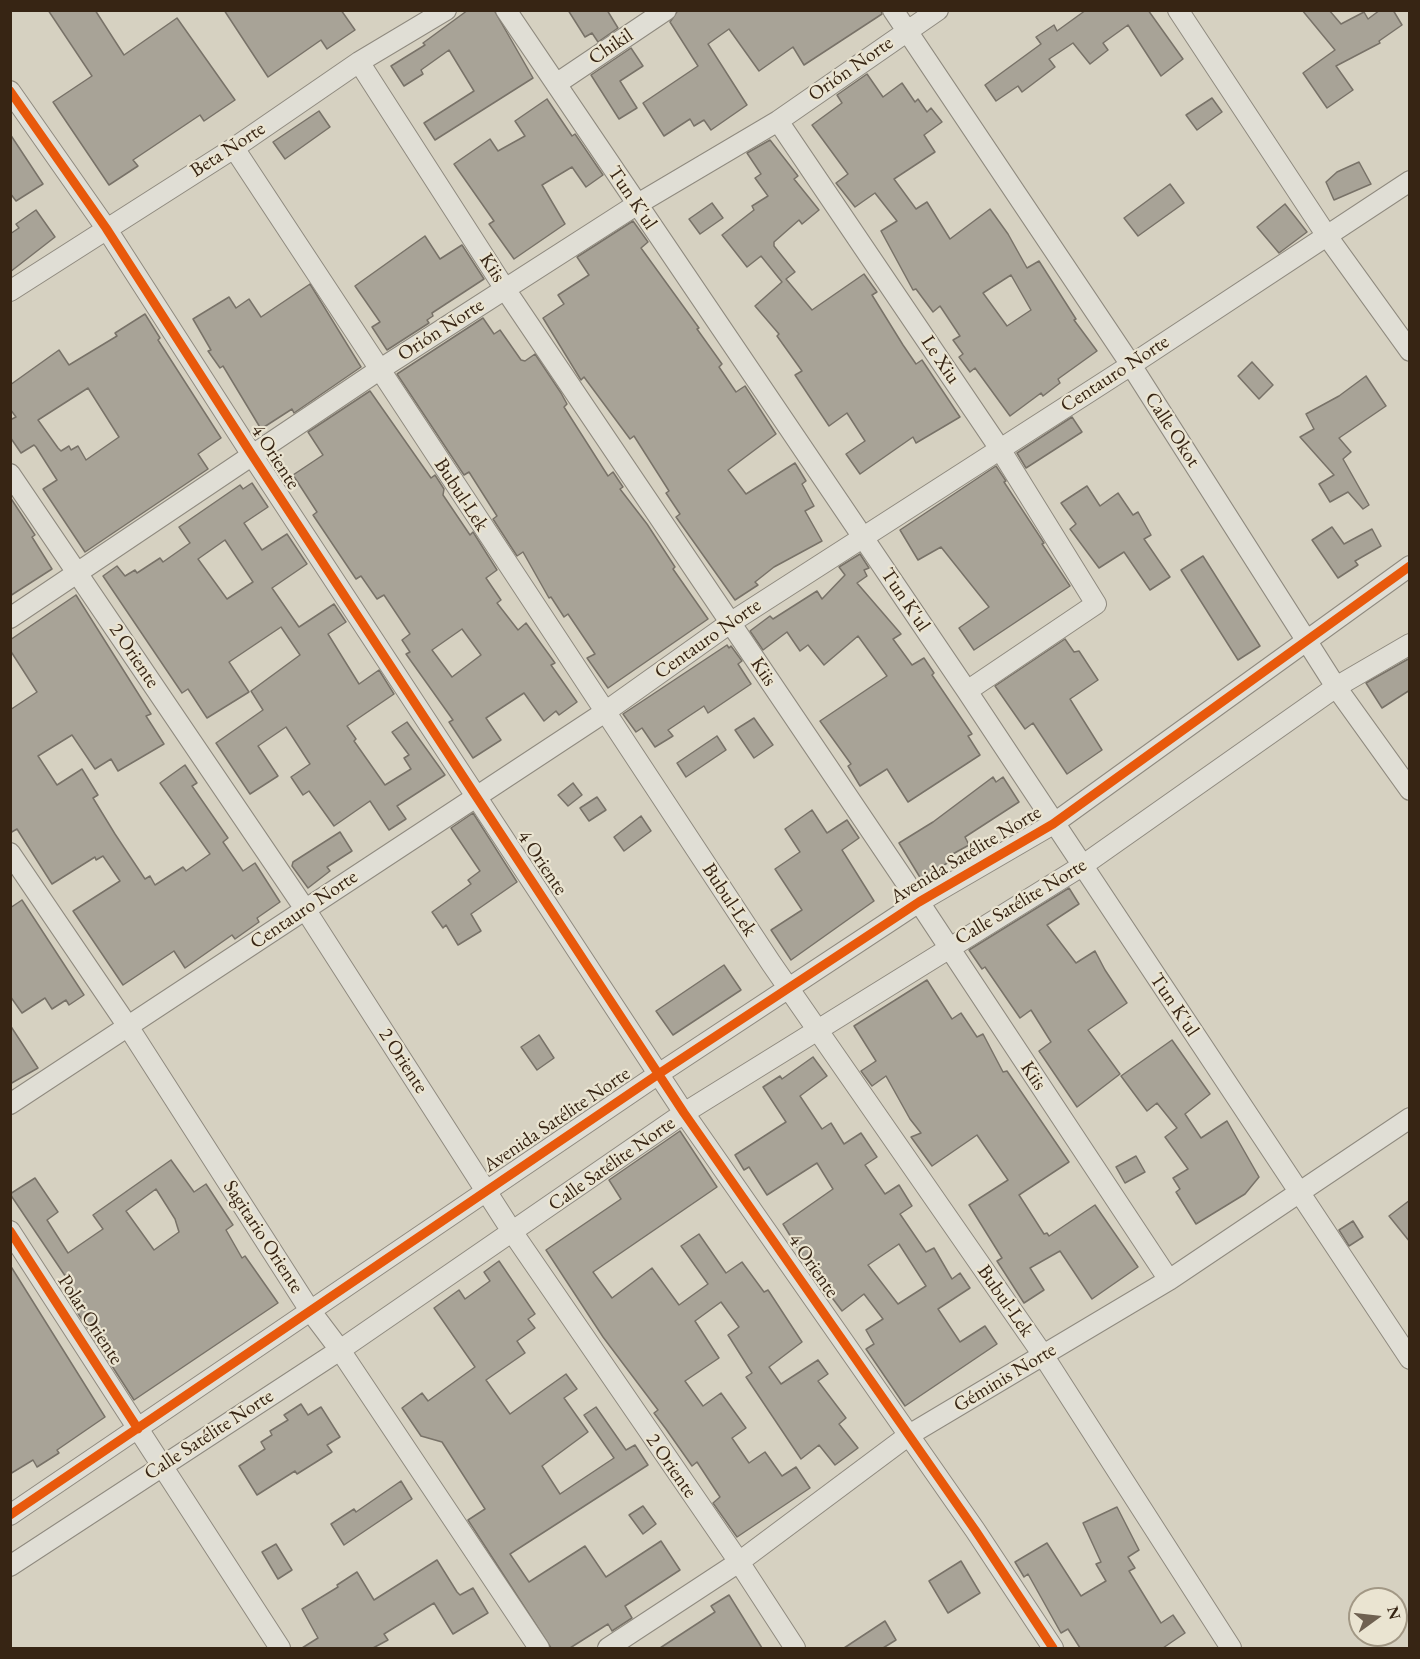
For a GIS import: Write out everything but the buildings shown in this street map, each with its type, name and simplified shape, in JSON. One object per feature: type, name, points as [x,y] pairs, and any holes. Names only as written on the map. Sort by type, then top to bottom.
[{"type":"street","name":"Beta Norte","points":[[10,291],[234,148],[359,62],[446,10]]},
{"type":"street","name":"Tun K'ul","points":[[506,10],[967,691],[1053,824],[1410,1359]]},
{"type":"street","name":"Chikil","points":[[556,84],[666,10]]},
{"type":"street","name":"Calle Okot","points":[[893,10],[1131,365],[1336,687],[1410,790]]},
{"type":"street","name":"Orión Norte","points":[[10,618],[79,574],[379,370],[636,205],[778,121],[906,30],[938,10]]},
{"type":"street","points":[[1178,10],[1328,236],[1410,351]]},
{"type":"street","name":"Kiis","points":[[359,62],[506,289],[919,902],[1169,1280]]},
{"type":"street","name":"4 Oriente","points":[[10,91],[106,228],[252,455],[660,1073],[684,1113],[909,1435],[1053,1648]]},
{"type":"street","name":"Le Xiu","points":[[778,121],[1000,449],[1096,604],[967,691]]},
{"type":"street","name":"Bubul-Lek","points":[[234,148],[816,1030],[1043,1355],[1231,1648]]},
{"type":"street","name":"Centauro Norte","points":[[10,1104],[129,1028],[605,712],[730,623],[1131,365],[1410,181]]},
{"type":"street","name":"2 Oriente","points":[[10,474],[305,909],[513,1233],[622,1395],[739,1562],[795,1648]]},
{"type":"street","name":"Avenida Satélite Norte","points":[[10,1515],[138,1429],[309,1309],[660,1073],[919,902],[1053,824],[1410,566]]},
{"type":"street","name":"Calle Satélite Norte","points":[[10,1566],[340,1350],[513,1233],[684,1113],[948,947],[1082,866],[1336,687],[1410,644]]},
{"type":"street","name":"Sagitario Oriente","points":[[10,853],[129,1028],[309,1309],[340,1350],[539,1648]]},
{"type":"street","name":"Géminis Norte","points":[[608,1648],[739,1562],[909,1435],[1169,1280],[1410,1118]]},
{"type":"street","name":"Polar Oriente","points":[[10,1231],[280,1648]]},
{"type":"cycle path","points":[[10,91],[106,228],[252,455],[684,1113],[975,1530],[1053,1648]]},
{"type":"cycle path","points":[[10,1515],[660,1073],[919,902],[1053,824],[1410,566]]},
{"type":"cycle path","points":[[10,1231],[138,1429]]}]
